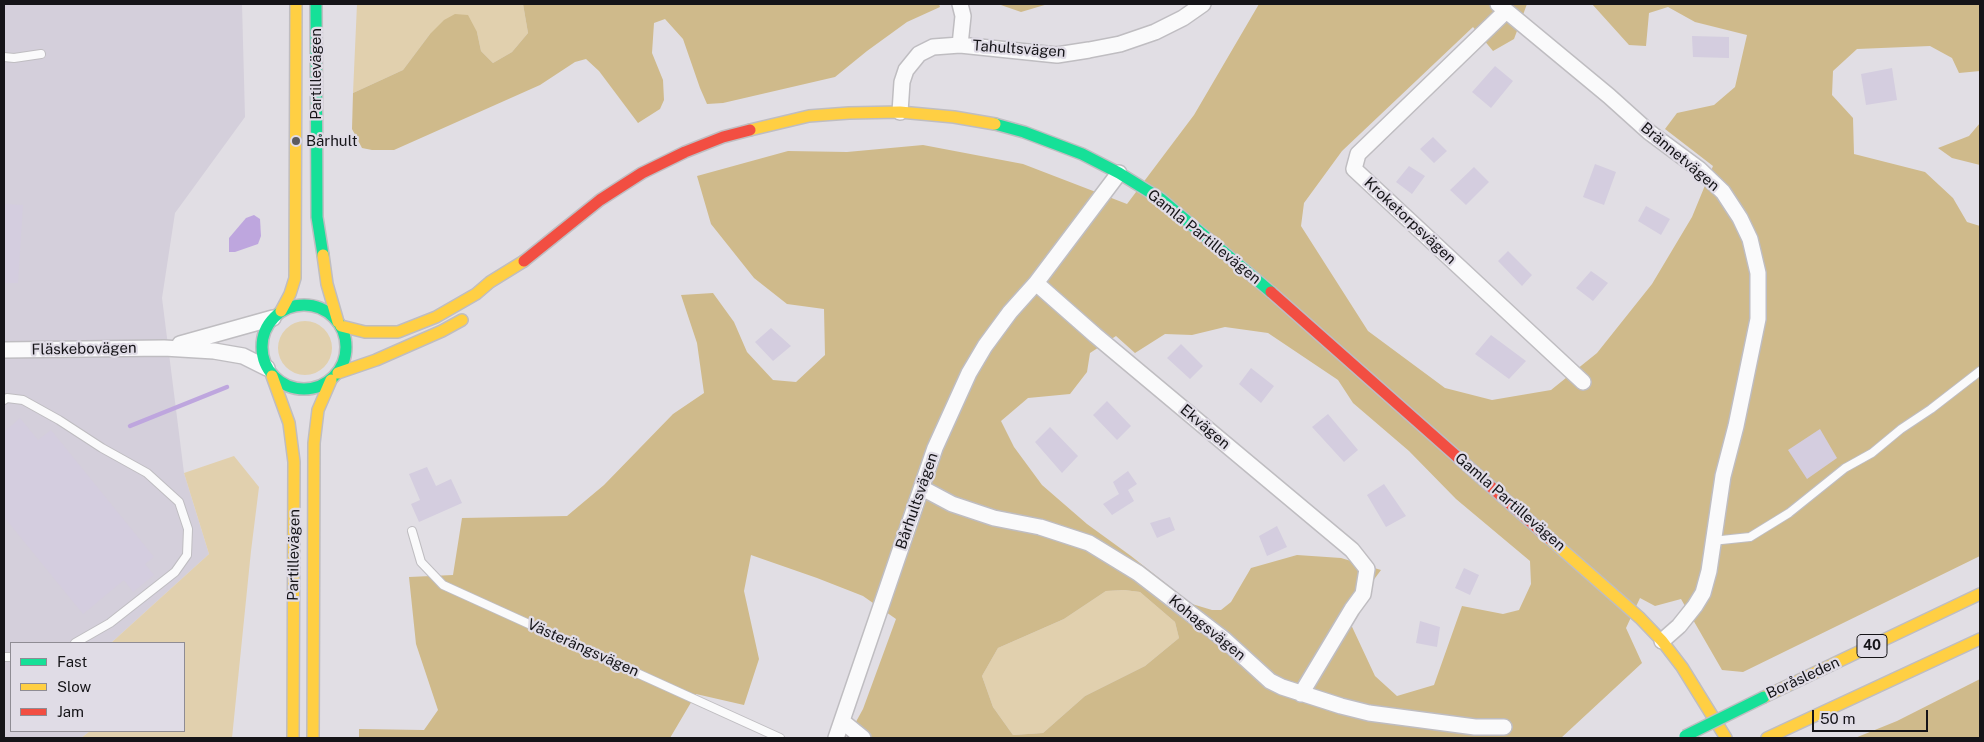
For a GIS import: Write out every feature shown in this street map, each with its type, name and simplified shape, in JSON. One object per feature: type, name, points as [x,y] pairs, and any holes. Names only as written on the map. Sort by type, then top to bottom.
[{"type":"main road","name":"Partillevägen","points":[[277,315],[290,294],[295,278],[296,4]]},
{"type":"main road","name":"Partillevägen","points":[[316,4],[317,218],[327,284],[339,324]]},
{"type":"main road","name":"Gamla Partillevägen","points":[[339,324],[365,332],[381,334],[407,329],[436,318],[520,264],[560,230],[642,173],[715,140],[768,125],[810,116],[900,112],[982,121],[1024,132],[1082,154],[1119,173],[1161,199],[1237,262],[1640,618],[1662,641],[1696,686],[1726,738]]},
{"type":"main road","name":"Gamla Partillevägen","points":[[496,292],[520,264]]},
{"type":"main road","points":[[335,376],[346,355],[345,335],[339,324],[330,314],[311,305],[290,307],[277,315],[266,327],[261,348],[269,372],[290,388],[301,390],[317,388],[335,376],[442,331],[472,313]]},
{"type":"main road","name":"Partillevägen","points":[[269,372],[288,424],[294,462],[293,738]]},
{"type":"main road","name":"Partillevägen","points":[[313,738],[314,443],[318,410],[335,376]]},
{"type":"main road","name":"Boråsleden","points":[[1683,737],[1980,594]]},
{"type":"main road","name":"40","points":[[1767,738],[1980,639]]},
{"type":"street","points":[[960,4],[963,16],[960,45]]},
{"type":"street","name":"Tahultsvägen","points":[[900,112],[902,82],[906,70],[913,60],[925,50],[933,47],[960,45],[1057,54],[1089,50],[1120,44],[1155,32],[1183,18],[1203,4]]},
{"type":"street","name":"Kroketorpsvägen","points":[[1502,8],[1358,154],[1354,168],[1583,382]]},
{"type":"street","name":"Brännetvägen","points":[[1502,8],[1609,96],[1649,132],[1699,169],[1723,192],[1740,218],[1750,239],[1758,273],[1758,319],[1736,426],[1723,476],[1709,571],[1704,593],[1679,626],[1662,641]]},
{"type":"street","points":[[1036,283],[1119,173]]},
{"type":"street","name":"Bårhultsvägen","points":[[836,738],[935,448],[969,373],[985,346],[1010,312],[1036,283]]},
{"type":"street","name":"Ekvägen","points":[[1036,283],[1352,550],[1367,569],[1363,594],[1301,694]]},
{"type":"street","name":"Fläskebovägen","points":[[164,348],[209,337],[277,315]]},
{"type":"street","name":"Fläskebovägen","points":[[4,350],[164,348],[233,353],[269,372]]},
{"type":"street","name":"Kohagsvägen","points":[[922,488],[952,504],[994,518],[1040,526],[1089,542],[1152,584],[1225,640],[1270,681],[1301,694],[1369,713],[1475,727],[1504,727]]},
{"type":"street","points":[[842,721],[863,738]]},
{"type":"lane","points":[[4,57],[14,58],[41,54]]},
{"type":"lane","points":[[1712,541],[1750,537],[1790,513],[1845,468],[1872,453],[1901,429],[1931,409],[1980,371]]},
{"type":"lane","points":[[4,400],[7,398],[24,400],[147,474],[179,502],[188,529],[187,555],[175,572],[110,624],[77,642]]},
{"type":"lane","name":"Västerängsvägen","points":[[412,532],[421,562],[443,584],[780,738]]},
{"type":"shaded area","points":[[4,4],[242,4],[245,117],[175,213],[162,298],[184,473],[209,554],[112,642],[10,642],[10,732],[89,732],[81,738],[4,738]]},
{"type":"shaded area","points":[[357,4],[523,4],[528,33],[512,52],[493,63],[481,51],[477,32],[430,34],[403,70],[353,93]]},
{"type":"shaded area","points":[[523,4],[939,4],[940,7],[907,22],[835,77],[723,103],[707,104],[683,39],[665,19],[654,23],[652,53],[663,80],[664,100],[660,109],[638,123],[599,71],[586,59],[575,62],[540,85],[394,150],[362,148],[352,129],[353,93],[403,70],[430,34],[444,20],[455,14],[468,15],[477,32],[481,51],[493,63],[512,52],[528,33]]},
{"type":"shaded area","points":[[998,4],[1048,4],[1021,12]]},
{"type":"shaded area","points":[[1259,4],[1527,4],[1514,39],[1493,51],[1473,27],[1342,151],[1304,203],[1301,226],[1368,331],[1445,388],[1492,400],[1551,390],[1597,353],[1652,284],[1692,217],[1713,166],[1665,129],[1677,113],[1714,105],[1735,87],[1747,35],[1695,22],[1668,7],[1649,13],[1646,46],[1629,45],[1592,4],[1980,4],[1980,71],[1959,73],[1952,58],[1930,46],[1857,49],[1833,71],[1832,95],[1853,118],[1854,154],[1925,172],[1953,198],[1967,222],[1980,226],[1980,556],[1743,672],[1722,670],[1681,599],[1655,606],[1640,598],[1626,628],[1642,663],[1561,738],[847,738],[863,709],[896,619],[863,596],[751,555],[744,591],[759,659],[744,705],[696,694],[670,738],[359,738],[359,729],[424,730],[438,710],[416,644],[409,577],[453,575],[462,518],[567,516],[604,485],[673,414],[704,393],[697,343],[681,295],[713,293],[734,322],[747,352],[773,380],[796,382],[825,355],[824,309],[787,304],[754,278],[711,224],[697,176],[788,151],[847,152],[923,145],[1023,164],[1127,204],[1194,115]],"holes":[[[1225,327],[1268,333],[1338,380],[1353,403],[1409,451],[1456,499],[1530,561],[1531,584],[1519,610],[1503,614],[1462,606],[1434,685],[1397,696],[1375,676],[1347,616],[1381,570],[1341,558],[1297,555],[1251,568],[1231,602],[1221,610],[1212,610],[1192,604],[1087,524],[1042,485],[1014,447],[1001,421],[1028,398],[1070,394],[1087,372],[1090,353],[1116,336],[1135,353],[1165,334],[1192,335]],[[1124,590],[1140,592],[1175,622],[1179,638],[1145,666],[1085,696],[1043,733],[1013,735],[993,707],[982,676],[998,648],[1064,619],[1106,591]]]},
{"type":"shaded area","points":[[1980,123],[1980,165],[1952,158],[1938,148],[1969,136]]},
{"type":"shaded area","points":[[254,215],[260,219],[261,236],[258,244],[235,252],[229,252],[229,238],[246,218]]},
{"type":"shaded area","points":[[300,321],[310,321],[324,329],[330,338],[332,348],[330,358],[324,367],[310,375],[300,375],[290,370],[283,363],[278,353],[278,343],[283,333],[290,326]]},
{"type":"shaded area","points":[[234,456],[259,487],[232,738],[81,738],[89,732],[185,732],[185,642],[112,642],[209,554],[184,473]]},
{"type":"shaded area","points":[[1124,590],[1140,592],[1175,622],[1179,638],[1145,666],[1085,696],[1043,733],[1013,735],[993,707],[982,676],[998,648],[1064,619],[1106,591]]},
{"type":"shaded area","points":[[1980,679],[1980,738],[1855,738],[1897,721]]},
{"type":"building","points":[[1692,36],[1729,37],[1729,58],[1693,57]]},
{"type":"building","points":[[1495,66],[1513,81],[1491,108],[1472,92]]},
{"type":"building","points":[[1892,68],[1897,100],[1866,105],[1861,74]]},
{"type":"building","points":[[1433,137],[1447,151],[1434,163],[1420,149]]},
{"type":"building","points":[[1595,164],[1616,172],[1604,205],[1583,197]]},
{"type":"building","points":[[1409,166],[1425,176],[1412,194],[1396,182]]},
{"type":"building","points":[[1474,167],[1489,182],[1466,205],[1450,190]]},
{"type":"building","points":[[4,204],[23,205],[18,283],[4,283]]},
{"type":"building","points":[[1646,206],[1670,219],[1661,235],[1638,221]]},
{"type":"building","points":[[1508,251],[1532,275],[1522,286],[1498,261]]},
{"type":"building","points":[[1591,271],[1608,283],[1593,301],[1576,288]]},
{"type":"building","points":[[771,328],[791,346],[773,361],[755,342]]},
{"type":"building","points":[[1491,335],[1526,361],[1509,379],[1475,354]]},
{"type":"building","points":[[1181,344],[1203,366],[1190,379],[1167,358]]},
{"type":"building","points":[[1251,368],[1274,386],[1261,403],[1239,384]]},
{"type":"building","points":[[1107,401],[1131,426],[1117,440],[1093,415]]},
{"type":"building","points":[[1328,414],[1358,450],[1344,462],[1312,427]]},
{"type":"building","points":[[20,418],[38,440],[51,430],[154,557],[145,564],[154,575],[133,592],[124,580],[83,614],[4,517],[4,432]]},
{"type":"building","points":[[1050,427],[1078,456],[1062,473],[1035,442]]},
{"type":"building","points":[[1820,429],[1837,458],[1807,479],[1788,450]]},
{"type":"building","points":[[427,467],[436,486],[451,479],[462,503],[419,522],[411,504],[420,500],[409,474]]},
{"type":"building","points":[[1128,471],[1137,484],[1128,490],[1134,501],[1112,515],[1103,504],[1119,494],[1113,482]]},
{"type":"building","points":[[1384,484],[1406,516],[1386,527],[1367,495]]},
{"type":"building","points":[[1170,517],[1175,530],[1157,538],[1150,523]]},
{"type":"building","points":[[1277,526],[1287,547],[1267,556],[1259,536]]},
{"type":"building","points":[[1464,568],[1479,575],[1470,595],[1455,588]]},
{"type":"building","points":[[1420,621],[1440,627],[1437,647],[1416,643]]},
{"type":"waterway","points":[[130,426],[227,387]]},
{"type":"traffic: fast","points":[[316,4],[317,217],[323,255]]},
{"type":"traffic: fast","points":[[995,124],[1024,132],[1082,154],[1119,173],[1161,199],[1271,292]]},
{"type":"traffic: fast","points":[[296,305],[312,305],[328,312],[339,323],[346,339],[346,347],[343,363],[334,377],[328,382],[312,389],[296,389],[280,382],[269,371],[262,355],[262,339],[269,323],[280,312],[296,305]]},
{"type":"traffic: fast","points":[[1685,736],[1764,697]]},
{"type":"traffic: slow","points":[[281,311],[290,294],[295,278],[296,4]]},
{"type":"traffic: slow","points":[[750,130],[809,116],[849,113],[900,112],[954,117],[995,124]]},
{"type":"traffic: slow","points":[[323,255],[327,284],[338,322]]},
{"type":"traffic: slow","points":[[341,326],[365,332],[398,332],[436,317],[476,294],[490,282],[524,261]]},
{"type":"traffic: slow","points":[[338,373],[376,360],[442,331],[462,320]]},
{"type":"traffic: slow","points":[[272,376],[289,423],[294,462],[293,738]]},
{"type":"traffic: slow","points":[[313,738],[314,443],[318,410],[331,380]]},
{"type":"traffic: slow","points":[[1550,539],[1640,618],[1662,641],[1682,667],[1726,738]]},
{"type":"traffic: slow","points":[[1764,697],[1980,594]]},
{"type":"traffic: slow","points":[[1767,738],[1980,639]]},
{"type":"traffic: jam","points":[[524,261],[600,200],[642,173],[685,152],[723,137],[750,130]]},
{"type":"traffic: jam","points":[[1271,292],[1550,539]]},
{"type":"place","name":"Bårhult","points":[[296,141]]}]
